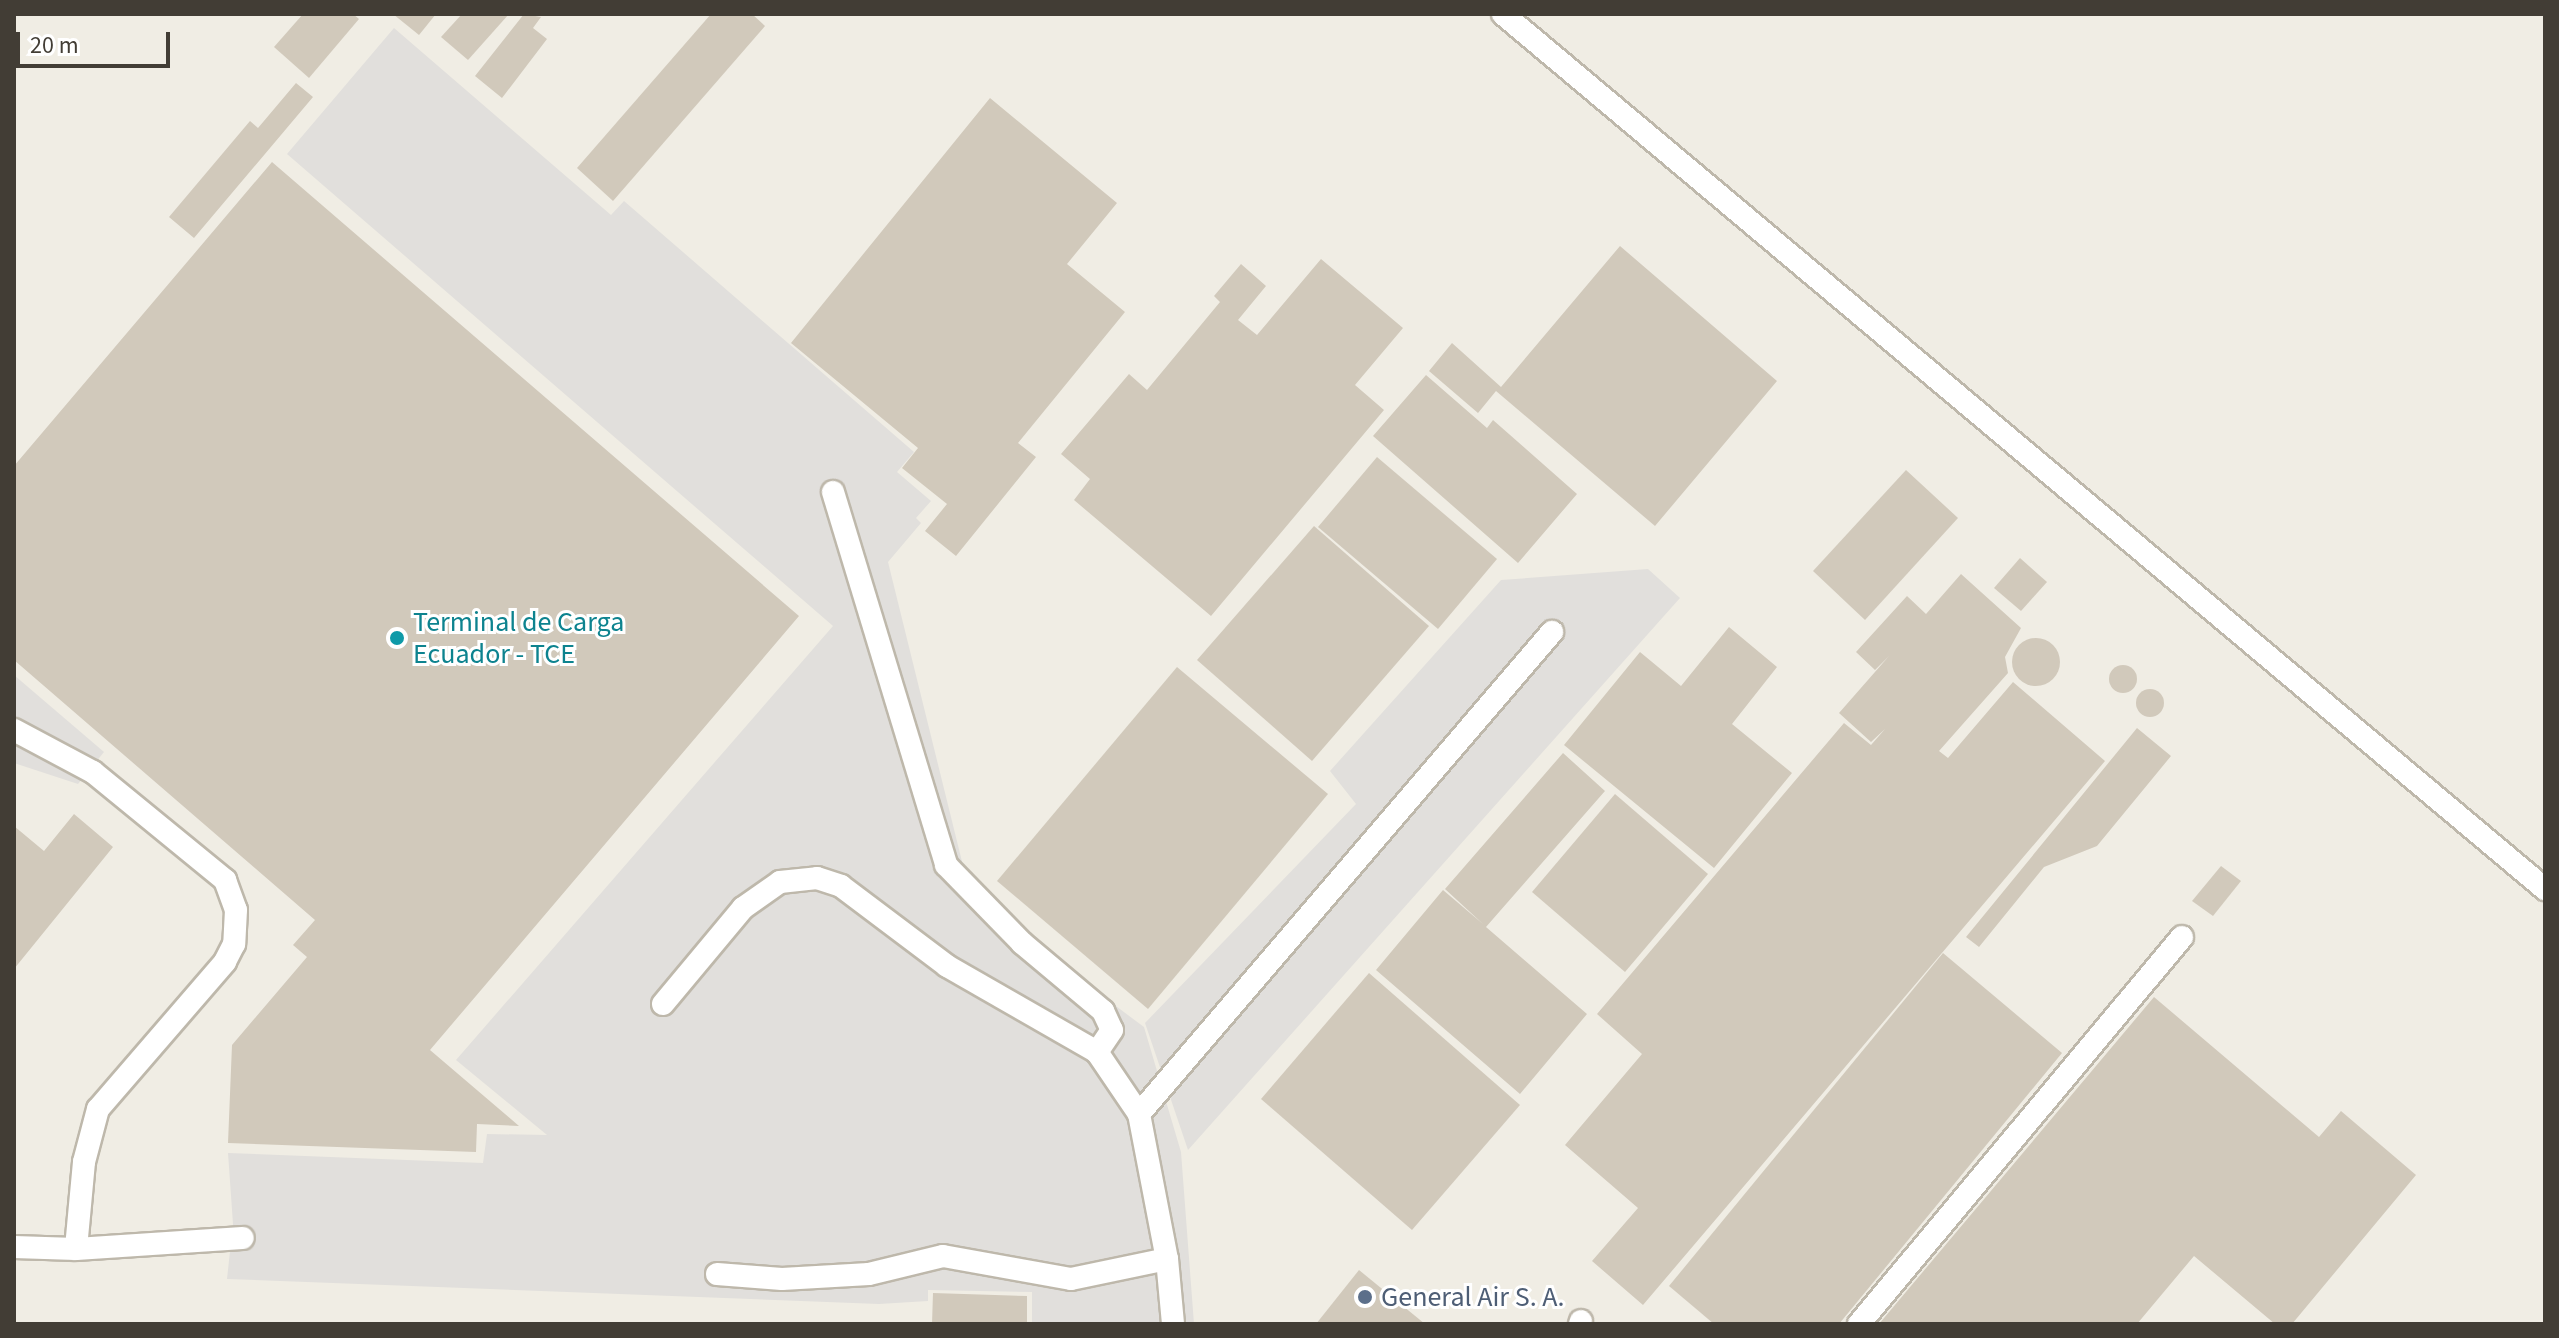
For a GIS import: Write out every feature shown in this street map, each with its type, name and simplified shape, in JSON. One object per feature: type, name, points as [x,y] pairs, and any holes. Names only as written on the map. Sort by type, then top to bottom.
[{"type":"lane","points":[[1503,14],[2545,889]]},
{"type":"lane","points":[[833,492],[946,865],[1022,943],[1103,1011],[1112,1030],[1097,1052]]},
{"type":"lane","points":[[1139,1114],[1552,632]]},
{"type":"lane","points":[[14,730],[93,772],[225,880],[236,910],[234,944],[225,962],[98,1109],[84,1162],[76,1249]]},
{"type":"lane","points":[[663,1004],[743,908],[780,882],[817,878],[841,886],[947,966],[1097,1052],[1139,1114],[1167,1259],[1173,1324]]},
{"type":"lane","points":[[1859,1324],[2182,937]]},
{"type":"lane","points":[[14,1247],[76,1249],[243,1238]]},
{"type":"lane","points":[[717,1274],[782,1279],[869,1274],[943,1256],[1071,1279],[1167,1259]]},
{"type":"shaded area","points":[[394,28],[611,215],[624,201],[914,452],[897,472],[931,501],[916,518],[921,523],[888,562],[971,898],[1144,1027],[1181,1152],[1194,1324],[1032,1324],[1032,1292],[928,1290],[928,1301],[879,1304],[227,1279],[233,1224],[228,1153],[483,1163],[487,1134],[547,1135],[456,1060],[833,626],[287,154]]},
{"type":"shaded area","points":[[1648,569],[1680,598],[1188,1150],[1145,1023],[1356,804],[1330,771],[1501,580]]},
{"type":"shaded area","points":[[14,675],[104,752],[78,784],[14,763]]},
{"type":"building","points":[[303,14],[353,14],[359,19],[309,78],[274,47]]},
{"type":"building","points":[[393,14],[436,14],[419,35]]},
{"type":"building","points":[[462,14],[509,14],[468,60],[441,37]]},
{"type":"building","points":[[524,14],[541,17],[533,28],[547,39],[502,98],[475,76]]},
{"type":"building","points":[[711,14],[752,14],[765,26],[613,201],[577,168]]},
{"type":"building","points":[[296,83],[313,97],[194,238],[169,217],[250,121],[258,128]]},
{"type":"building","points":[[990,98],[1117,203],[1067,264],[1125,312],[1018,443],[1036,457],[956,556],[925,531],[947,504],[902,468],[918,448],[791,343]]},
{"type":"building","name":"Terminal de Carga Ecuador - TCE","points":[[272,162],[799,616],[430,1050],[519,1126],[477,1124],[476,1152],[228,1143],[232,1045],[307,957],[293,945],[315,920],[14,660],[14,466]]},
{"type":"building","points":[[1620,246],[1777,381],[1655,526],[1496,391],[1478,413],[1429,371],[1452,343],[1501,387]]},
{"type":"building","points":[[1321,259],[1403,328],[1355,385],[1384,410],[1211,616],[1074,500],[1090,479],[1061,454],[1129,374],[1147,390],[1220,302],[1214,296],[1241,264],[1266,286],[1238,320],[1257,335]]},
{"type":"building","points":[[1426,375],[1487,428],[1493,420],[1577,494],[1518,563],[1373,436]]},
{"type":"building","points":[[1377,457],[1497,559],[1438,629],[1318,527]]},
{"type":"building","points":[[1906,470],[1958,518],[1865,620],[1813,571]]},
{"type":"building","points":[[1314,526],[1429,626],[1312,761],[1197,660]]},
{"type":"building","points":[[2020,558],[2047,582],[2021,611],[1994,588]]},
{"type":"building","points":[[1961,574],[2021,628],[2005,657],[2008,673],[1939,751],[1948,758],[2013,682],[2105,761],[1643,1305],[1592,1261],[1638,1208],[1565,1145],[1642,1054],[1597,1014],[1844,723],[1871,745],[1885,729],[1871,742],[1839,713],[1889,656],[1875,670],[1856,652],[1907,596],[1926,614]]},
{"type":"building","points":[[1729,627],[1777,667],[1732,724],[1792,773],[1714,868],[1564,745],[1640,652],[1681,686]]},
{"type":"building","points":[[2036,638],[2053,645],[2060,662],[2053,679],[2036,686],[2019,679],[2012,662],[2019,645]]},
{"type":"building","points":[[2123,665],[2133,669],[2137,679],[2133,689],[2123,693],[2113,689],[2109,679],[2113,669]]},
{"type":"building","points":[[1177,667],[1328,794],[1148,1009],[997,881]]},
{"type":"building","points":[[2150,689],[2160,693],[2164,703],[2160,713],[2150,717],[2140,713],[2136,703],[2140,693]]},
{"type":"building","points":[[2137,728],[2171,756],[2097,846],[2044,867],[1979,947],[1966,937]]},
{"type":"building","points":[[1563,753],[1605,791],[1486,927],[1587,1014],[1520,1094],[1376,970],[1443,890],[1483,924],[1445,889]]},
{"type":"building","points":[[1615,794],[1708,874],[1625,972],[1532,892]]},
{"type":"building","points":[[74,814],[113,847],[14,969],[14,826],[44,851]]},
{"type":"building","points":[[2221,866],[2241,881],[2213,916],[2192,901]]},
{"type":"building","points":[[1943,953],[2062,1053],[1839,1324],[1714,1324],[1669,1286]]},
{"type":"building","points":[[1369,973],[1520,1105],[1412,1230],[1261,1099]]},
{"type":"building","points":[[2154,997],[2319,1137],[2341,1111],[2416,1175],[2292,1324],[2275,1324],[2194,1256],[2137,1324],[1879,1324]]},
{"type":"building","name":"General Air S. A.","points":[[1359,1270],[1425,1324],[1316,1324]]},
{"type":"building","points":[[933,1293],[1027,1296],[1027,1324],[932,1324]]},
{"type":"place","name":"Terminal de Carga Ecuador - TCE","points":[[397,638]]},
{"type":"place","name":"General Air S. A.","points":[[1365,1297]]}]
